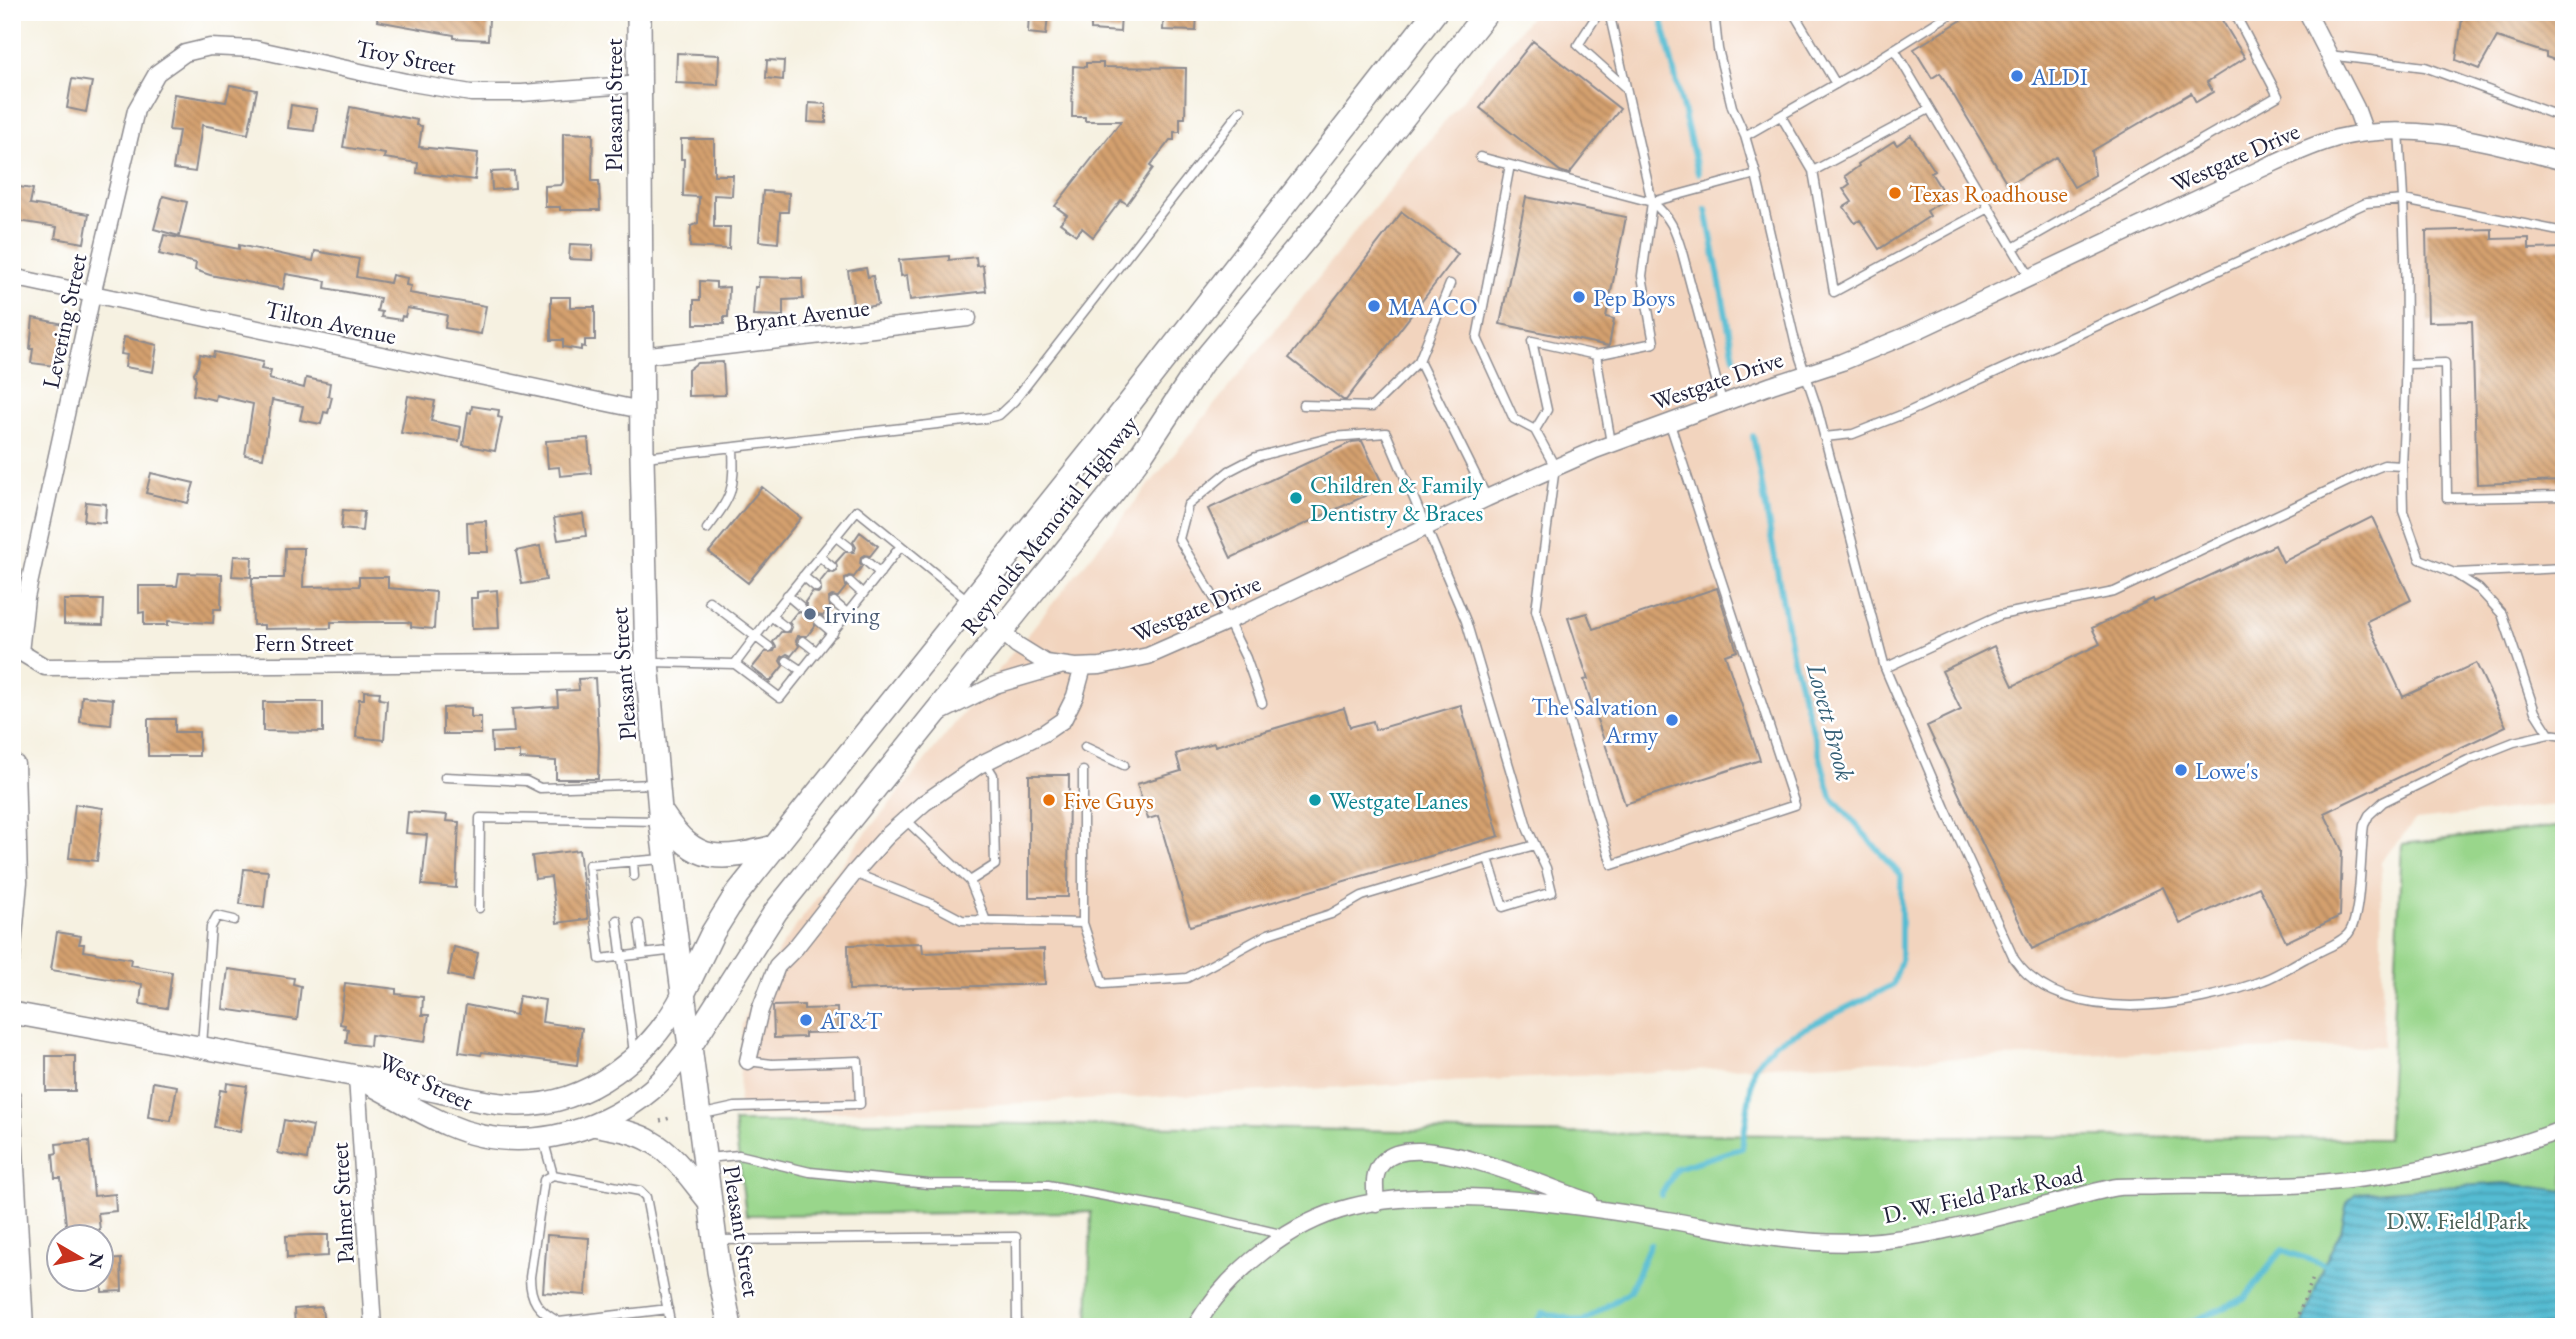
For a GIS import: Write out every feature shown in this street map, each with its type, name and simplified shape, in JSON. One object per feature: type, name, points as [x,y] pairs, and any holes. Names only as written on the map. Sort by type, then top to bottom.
[{"type":"main road","name":"Pleasant Street","points":[[639,12],[641,410],[647,662],[666,859],[715,1240],[730,1327]]},
{"type":"main road","name":"Reynolds Memorial Highway","points":[[683,994],[724,913],[1435,12]]},
{"type":"main road","name":"Reynolds Memorial Highway","points":[[690,1046],[776,911],[1134,466],[1201,364],[1336,202],[1487,12]]},
{"type":"main road","points":[[661,816],[680,839],[691,848],[706,854],[738,856],[775,847]]},
{"type":"street","points":[[2306,12],[2356,108],[2365,133]]},
{"type":"street","name":"Troy Street","points":[[169,65],[185,53],[210,47],[256,49],[405,82],[471,93],[522,93],[641,84]]},
{"type":"street","name":"Levering Street","points":[[19,596],[136,110],[157,73],[169,65]]},
{"type":"street","name":"Westgate Drive","points":[[971,603],[1025,652],[1046,663],[1083,667],[1117,664],[1149,656],[1611,443],[1900,338],[2293,154],[2336,139],[2399,130],[2446,134],[2564,162]]},
{"type":"street","name":"Tilton Avenue","points":[[12,277],[641,410]]},
{"type":"street","name":"Bryant Avenue","points":[[641,356],[968,318]]},
{"type":"street","name":"Fern Street","points":[[19,596],[20,652],[45,667],[647,662]]},
{"type":"street","points":[[930,718],[985,689],[1060,666]]},
{"type":"street","points":[[748,1060],[760,1010],[777,966],[796,947],[854,873],[905,819],[958,779],[985,762],[1044,733],[1065,718],[1083,667]]},
{"type":"street","points":[[12,958],[19,883],[16,764]]},
{"type":"street","name":"West Street","points":[[12,1013],[498,1103],[536,1104],[565,1098],[606,1080],[635,1057],[667,1021],[683,994]]},
{"type":"street","name":"West Street","points":[[357,1077],[449,1126],[466,1132],[502,1139],[543,1138],[593,1125],[625,1109],[652,1089],[690,1046]]},
{"type":"street","name":"Palmer Street","points":[[357,1077],[373,1327]]},
{"type":"street","points":[[12,1096],[25,1327]]},
{"type":"street","points":[[593,1125],[623,1131],[652,1142],[668,1155],[710,1203]]},
{"type":"street","name":"D. W. Field Park Road","points":[[1195,1327],[1212,1300],[1255,1259],[1287,1235],[1330,1214],[1376,1203],[1422,1199],[1483,1199],[1627,1213],[1786,1239],[1866,1242],[1921,1235],[2117,1187],[2318,1184],[2410,1171],[2512,1148],[2564,1129]]},
{"type":"street","points":[[1376,1203],[1375,1180],[1383,1161],[1407,1151],[1423,1151],[1479,1161],[1528,1181],[1627,1213]]},
{"type":"lane","points":[[1599,12],[1578,45],[1626,88]]},
{"type":"lane","points":[[1535,430],[1547,410],[1532,341],[1596,355],[1654,342],[1642,276],[1652,202],[1609,12]]},
{"type":"lane","points":[[1714,12],[1718,49],[1732,107],[1745,136],[1756,174],[1805,374],[1885,668],[1945,808],[2014,959],[2022,970],[2054,993],[2103,1004],[2142,1006],[2223,993],[2264,980],[2345,937],[2355,922],[2364,825],[2369,815],[2383,802],[2468,760],[2514,742],[2549,734],[2564,736]]},
{"type":"lane","points":[[1793,12],[1836,84]]},
{"type":"lane","points":[[1745,136],[1953,12]]},
{"type":"lane","points":[[2013,248],[2278,96],[2234,12]]},
{"type":"lane","points":[[1894,49],[2031,278]]},
{"type":"lane","points":[[2329,55],[2425,68],[2564,118]]},
{"type":"lane","points":[[1813,171],[1929,109]]},
{"type":"lane","points":[[642,457],[999,415],[1014,401],[1241,110]]},
{"type":"lane","points":[[1781,116],[1813,171],[1834,292],[1989,208]]},
{"type":"lane","points":[[2399,130],[2404,200],[2407,364],[2402,466],[2403,511],[2420,559],[2454,573],[2479,589],[2502,614],[2535,712],[2549,734]]},
{"type":"lane","points":[[1480,157],[1652,202],[1666,214],[1675,229],[1722,402]]},
{"type":"lane","points":[[1510,164],[1477,338],[1514,419],[1535,430],[1555,467],[1535,610],[1612,866],[1795,805],[1670,421]]},
{"type":"lane","points":[[1652,202],[1756,174]]},
{"type":"lane","points":[[1824,437],[1853,434],[1906,413],[2366,203],[2404,200],[2564,232]]},
{"type":"lane","points":[[1303,405],[1372,407],[1419,361],[1450,284]]},
{"type":"lane","points":[[1596,355],[1611,443]]},
{"type":"lane","points":[[1419,361],[1487,498]]},
{"type":"lane","points":[[2407,364],[2445,363],[2447,498],[2564,496]]},
{"type":"lane","points":[[1262,703],[1246,658],[1228,621],[1179,539],[1188,505],[1229,471],[1255,457],[1333,437],[1386,433],[1466,621],[1528,830],[1546,868],[1552,892],[1503,907],[1488,858]]},
{"type":"lane","points":[[707,529],[729,500],[733,488],[733,448]]},
{"type":"lane","points":[[1885,668],[2000,614],[2114,592],[2384,465],[2402,466]]},
{"type":"lane","points":[[735,664],[856,510],[971,603]]},
{"type":"lane","points":[[835,536],[849,547]]},
{"type":"lane","points":[[647,662],[735,664],[780,698],[901,546]]},
{"type":"lane","points":[[819,556],[832,567]]},
{"type":"lane","points":[[866,561],[880,573]]},
{"type":"lane","points":[[2454,573],[2564,568]]},
{"type":"lane","points":[[803,576],[816,587]]},
{"type":"lane","points":[[850,582],[863,594]]},
{"type":"lane","points":[[787,595],[801,607]]},
{"type":"lane","points":[[709,601],[769,647]]},
{"type":"lane","points":[[834,602],[848,614]]},
{"type":"lane","points":[[771,616],[785,627]]},
{"type":"lane","points":[[819,621],[832,633]]},
{"type":"lane","points":[[803,641],[817,652]]},
{"type":"lane","points":[[787,661],[802,671]]},
{"type":"lane","points":[[1085,747],[1124,765]]},
{"type":"lane","points":[[970,881],[995,865],[993,775],[985,762]]},
{"type":"lane","points":[[1083,771],[1083,923],[1103,984],[1187,978],[1268,934],[1331,914],[1363,896],[1535,845]]},
{"type":"lane","points":[[445,777],[526,781],[540,788],[658,784]]},
{"type":"lane","points":[[479,908],[480,818],[661,816]]},
{"type":"lane","points":[[905,819],[970,881],[986,921]]},
{"type":"lane","points":[[666,859],[633,861],[611,867],[589,864],[600,959],[678,950]]},
{"type":"lane","points":[[633,861],[634,876]]},
{"type":"lane","points":[[854,873],[962,920],[1083,923]]},
{"type":"lane","points":[[201,1048],[211,927],[217,916],[234,920]]},
{"type":"lane","points":[[617,920],[635,1057]]},
{"type":"lane","points":[[639,924],[643,954]]},
{"type":"lane","points":[[699,1115],[735,1107],[860,1104],[858,1061],[772,1064],[748,1060]]},
{"type":"lane","points":[[543,1138],[553,1175]]},
{"type":"lane","points":[[704,1158],[739,1155],[810,1172],[928,1184],[1048,1185],[1180,1210],[1287,1235]]},
{"type":"lane","points":[[668,1308],[559,1322],[544,1314],[530,1293],[544,1180],[553,1175],[640,1191],[646,1197],[668,1308],[671,1327]]},
{"type":"lane","points":[[715,1240],[1016,1237],[1017,1327]]},
{"type":"path","points":[[660,1121],[670,1118]]},
{"type":"path","points":[[2294,1327],[2314,1276]]},
{"type":"shaded area","points":[[1534,12],[2564,12],[2564,804],[2416,820],[2381,861],[2383,1046],[1898,1060],[738,1117],[742,1024],[780,948],[856,845]]},
{"type":"green space","name":"D.W. Field Park","points":[[2564,826],[2564,1327],[1088,1327],[1091,1212],[746,1215],[734,1122],[910,1122],[1519,1133],[2387,1139],[2402,844]]},
{"type":"water","points":[[2504,1183],[2564,1191],[2564,1327],[2302,1327],[2324,1264],[2341,1231],[2347,1202],[2356,1193]]},
{"type":"building","points":[[378,12],[433,12],[432,15],[489,18],[488,40],[454,38],[454,35],[377,21]]},
{"type":"building","points":[[1091,12],[1121,12],[1120,32],[1091,30]]},
{"type":"building","points":[[1164,12],[1197,13],[1196,31],[1163,30]]},
{"type":"building","points":[[1975,12],[2217,12],[2245,58],[2207,82],[2213,92],[2196,102],[2191,93],[2092,151],[2095,175],[2074,187],[2056,157],[2008,185],[1940,73],[1932,78],[1914,49]]},
{"type":"building","points":[[2463,12],[2564,12],[2564,63],[2546,57],[2546,53],[2497,37],[2479,69],[2456,60]]},
{"type":"building","points":[[1029,13],[1048,15],[1046,35],[1028,33]]},
{"type":"building","points":[[1533,41],[1620,109],[1569,174],[1560,171],[1480,108]]},
{"type":"building","points":[[677,53],[719,55],[718,85],[676,83]]},
{"type":"building","points":[[767,60],[784,61],[783,80],[766,78]]},
{"type":"building","points":[[1086,63],[1103,63],[1103,67],[1186,68],[1185,118],[1180,118],[1180,132],[1174,132],[1174,140],[1170,140],[1150,166],[1153,168],[1127,204],[1121,200],[1093,237],[1082,228],[1076,235],[1060,223],[1067,215],[1055,206],[1121,121],[1085,121],[1085,117],[1072,117],[1073,66],[1086,67]]},
{"type":"building","points":[[72,79],[92,82],[86,112],[67,108]]},
{"type":"building","points":[[230,85],[257,90],[248,134],[202,125],[195,172],[173,169],[179,131],[169,130],[174,94],[226,102]]},
{"type":"building","points":[[809,103],[826,104],[826,123],[808,122]]},
{"type":"building","points":[[291,105],[317,109],[314,131],[288,128]]},
{"type":"building","points":[[350,107],[417,120],[416,125],[422,126],[419,147],[478,153],[475,180],[417,173],[418,163],[384,158],[385,154],[343,147]]},
{"type":"building","points":[[563,133],[593,134],[592,181],[599,181],[600,210],[560,210],[560,207],[545,207],[545,186],[561,185],[563,182]]},
{"type":"building","name":"Texas Roadhouse","points":[[1911,135],[1935,171],[1931,173],[1947,198],[1927,211],[1930,216],[1879,249],[1860,220],[1855,223],[1844,207],[1852,202],[1843,189],[1850,184],[1845,176],[1859,166],[1858,164],[1894,141],[1897,145]]},
{"type":"building","points":[[681,139],[714,139],[714,175],[733,175],[732,196],[714,195],[714,227],[730,227],[729,249],[690,247],[691,226],[698,223],[699,197],[683,196],[684,159],[681,159]]},
{"type":"building","points":[[514,171],[515,188],[492,190],[491,172]]},
{"type":"building","points":[[12,186],[33,189],[30,204],[89,214],[84,243],[55,238],[57,227],[12,220]]},
{"type":"building","points":[[763,191],[789,193],[788,212],[780,212],[778,243],[759,241]]},
{"type":"building","points":[[163,196],[187,202],[179,236],[154,229]]},
{"type":"building","points":[[1526,197],[1626,217],[1606,317],[1614,319],[1609,346],[1500,324]]},
{"type":"building","name":"MAACO","points":[[1402,212],[1458,254],[1346,400],[1343,400],[1289,358]]},
{"type":"building","points":[[2492,229],[2492,239],[2529,238],[2529,249],[2563,248],[2564,481],[2477,484],[2472,321],[2428,322],[2426,231]]},
{"type":"building","points":[[164,235],[239,249],[239,245],[313,261],[315,251],[359,259],[356,277],[390,283],[392,275],[407,278],[406,285],[411,286],[409,293],[486,306],[481,334],[445,328],[447,315],[407,308],[405,317],[402,316],[401,320],[381,317],[382,312],[377,311],[380,298],[325,288],[326,281],[286,274],[283,289],[210,275],[195,270],[196,263],[159,254]]},
{"type":"building","points":[[570,244],[593,245],[592,260],[569,259]]},
{"type":"building","points":[[949,256],[949,260],[976,257],[977,266],[983,265],[986,291],[910,300],[907,275],[901,276],[899,260]]},
{"type":"building","points":[[866,268],[868,277],[873,276],[878,305],[854,309],[848,271]]},
{"type":"building","points":[[759,277],[802,278],[803,299],[783,300],[783,316],[753,315],[755,287],[758,287]]},
{"type":"building","points":[[700,281],[716,282],[716,288],[729,287],[728,317],[724,317],[724,324],[694,324],[694,300],[700,300]]},
{"type":"building","points":[[551,297],[570,297],[570,307],[595,307],[595,340],[585,340],[585,347],[581,346],[581,350],[563,347],[563,340],[551,340]]},
{"type":"building","points":[[33,318],[64,324],[64,355],[56,354],[55,366],[31,363]]},
{"type":"building","points":[[124,337],[157,345],[153,372],[125,367],[127,355],[121,354]]},
{"type":"building","points":[[214,352],[263,362],[261,369],[271,371],[269,379],[304,388],[306,378],[330,383],[328,396],[332,397],[328,413],[324,412],[321,424],[300,420],[303,406],[272,400],[263,458],[245,455],[253,404],[216,395],[215,400],[193,395],[196,380],[194,373],[200,354],[213,357]]},
{"type":"building","points":[[723,362],[725,395],[688,396],[688,370],[697,363]]},
{"type":"building","points":[[408,396],[435,401],[431,421],[461,427],[459,441],[401,433]]},
{"type":"building","points":[[472,406],[499,410],[498,417],[502,418],[495,451],[463,445],[468,412],[471,413]]},
{"type":"building","points":[[588,438],[591,473],[560,476],[559,467],[548,468],[546,441]]},
{"type":"building","name":"Children & Family Dentistry & Braces","points":[[1362,441],[1384,487],[1231,558],[1208,509],[1352,442]]},
{"type":"building","points":[[151,473],[194,483],[188,503],[146,493]]},
{"type":"building","points":[[762,487],[801,518],[748,583],[709,552]]},
{"type":"building","points":[[86,502],[106,504],[105,523],[84,521]]},
{"type":"building","points":[[343,510],[364,512],[362,531],[341,529]]},
{"type":"building","points":[[583,514],[586,536],[558,540],[554,518]]},
{"type":"building","name":"Lowe's","points":[[2372,517],[2411,600],[2367,621],[2403,697],[2476,663],[2506,726],[2324,813],[2342,850],[2340,916],[2286,942],[2259,887],[2180,924],[2163,887],[2032,949],[1927,726],[1961,710],[1942,671],[1994,646],[2013,686],[2100,644],[2092,628],[2153,599],[2154,602],[2275,545],[2283,562]]},
{"type":"building","points":[[486,521],[488,552],[468,552],[467,522]]},
{"type":"building","name":"Irving","points":[[860,532],[878,546],[870,556],[861,557],[862,566],[854,577],[845,578],[846,587],[838,597],[829,598],[830,607],[823,616],[814,617],[815,626],[807,636],[798,636],[796,641],[799,646],[791,656],[787,654],[782,657],[780,661],[783,666],[770,682],[752,668],[765,652],[774,651],[776,647],[773,642],[781,632],[790,632],[792,627],[789,622],[797,612],[806,611],[805,602],[812,592],[821,591],[820,582],[828,572],[837,571],[836,562],[845,552],[854,552],[856,547],[853,542]]},
{"type":"building","points":[[540,546],[546,580],[522,584],[516,551]]},
{"type":"building","points":[[285,548],[304,548],[303,587],[359,586],[359,577],[388,577],[388,588],[436,592],[434,629],[411,627],[411,623],[407,622],[331,622],[331,628],[264,629],[264,625],[253,625],[252,578],[284,578]]},
{"type":"building","points":[[234,556],[252,557],[251,577],[232,576]]},
{"type":"building","points":[[179,573],[222,574],[221,609],[214,609],[213,623],[168,621],[168,625],[144,625],[144,612],[139,613],[139,586],[177,586]]},
{"type":"building","name":"The Salvation Army","points":[[1717,588],[1737,651],[1725,655],[1760,760],[1625,804],[1584,680],[1588,679],[1568,618],[1587,613],[1593,629]]},
{"type":"building","points":[[497,590],[499,628],[472,629],[471,598],[477,598],[477,592]]},
{"type":"building","points":[[64,600],[104,600],[103,625],[64,624]]},
{"type":"building","points":[[595,678],[598,779],[556,779],[556,761],[520,759],[520,752],[492,752],[491,733],[514,732],[512,709],[558,706],[557,691],[579,690],[578,679]]},
{"type":"building","points":[[364,691],[380,692],[379,699],[387,700],[384,740],[356,737],[359,699],[364,699]]},
{"type":"building","points":[[82,696],[113,699],[111,725],[80,722]]},
{"type":"building","points":[[263,702],[323,702],[323,732],[263,731]]},
{"type":"building","name":"Westgate Lanes","points":[[1461,705],[1499,836],[1190,926],[1158,816],[1148,819],[1137,784],[1181,771],[1176,754],[1214,743],[1215,746],[1344,708],[1350,727],[1373,721],[1375,730]]},
{"type":"building","points":[[443,708],[471,708],[471,717],[481,717],[481,734],[443,734]]},
{"type":"building","points":[[148,719],[175,719],[175,732],[199,732],[199,756],[148,756]]},
{"type":"building","points":[[1029,775],[1069,775],[1068,897],[1029,897]]},
{"type":"building","points":[[75,804],[103,808],[97,861],[69,858]]},
{"type":"building","points":[[408,812],[447,815],[446,821],[459,822],[456,888],[422,885],[427,835],[406,833]]},
{"type":"building","points":[[579,850],[588,919],[557,923],[551,877],[535,879],[532,856]]},
{"type":"building","points":[[244,869],[268,871],[264,907],[240,904]]},
{"type":"building","points":[[57,932],[81,936],[79,944],[84,944],[83,951],[131,959],[130,965],[172,972],[167,1008],[140,1004],[142,984],[51,970]]},
{"type":"building","points":[[922,943],[923,953],[1044,949],[1045,984],[849,990],[848,945]]},
{"type":"building","points":[[454,947],[478,953],[472,980],[448,975]]},
{"type":"building","points":[[228,969],[294,978],[293,984],[301,986],[297,1020],[223,1009]]},
{"type":"building","points":[[345,983],[396,989],[396,994],[423,997],[422,1015],[429,1015],[425,1042],[371,1035],[370,1046],[346,1043],[348,1029],[340,1024]]},
{"type":"building","points":[[519,996],[545,1000],[542,1022],[582,1028],[577,1065],[482,1052],[481,1055],[459,1052],[466,1005],[516,1015]]},
{"type":"building","name":"AT&T","points":[[804,1005],[804,1009],[837,1008],[838,1032],[774,1038],[773,1006]]},
{"type":"building","points":[[46,1056],[75,1056],[75,1091],[46,1091]]},
{"type":"building","points":[[153,1082],[177,1086],[171,1121],[148,1117]]},
{"type":"building","points":[[227,1083],[247,1086],[240,1132],[214,1127],[220,1090],[226,1091]]},
{"type":"building","points":[[284,1120],[313,1126],[307,1159],[278,1153]]},
{"type":"building","points":[[89,1141],[94,1196],[115,1194],[116,1211],[98,1213],[99,1224],[66,1224],[61,1178],[55,1178],[53,1154],[57,1153],[56,1144]]},
{"type":"building","points":[[328,1235],[328,1256],[287,1258],[286,1236]]},
{"type":"building","points":[[547,1235],[589,1238],[586,1295],[543,1292]]},
{"type":"building","points":[[116,1259],[121,1259],[122,1291],[116,1291]]},
{"type":"building","points":[[322,1307],[324,1327],[295,1327],[294,1309]]},
{"type":"waterway","name":"Lovett Brook","points":[[1660,12],[1698,173]]},
{"type":"waterway","name":"Lovett Brook","points":[[1706,209],[1734,357]]},
{"type":"waterway","name":"Lovett Brook","points":[[1661,1195],[1677,1168],[1742,1148],[1754,1067],[1775,1043],[1893,985],[1901,960],[1901,876],[1831,796],[1793,659],[1753,436]]},
{"type":"waterway","name":"Lovett Brook","points":[[1533,1327],[1543,1313],[1582,1322],[1630,1291],[1650,1244]]},
{"type":"waterway","points":[[2179,1327],[2244,1299],[2282,1250],[2330,1267]]},
{"type":"place","name":"ALDI","points":[[2017,76]]},
{"type":"place","name":"Texas Roadhouse","points":[[1895,193]]},
{"type":"place","name":"Pep Boys","points":[[1579,297]]},
{"type":"place","name":"MAACO","points":[[1374,306]]},
{"type":"place","name":"Children & Family Dentistry & Braces","points":[[1296,498]]},
{"type":"place","name":"Irving","points":[[810,614]]},
{"type":"place","name":"The Salvation Army","points":[[1672,720]]},
{"type":"place","name":"Lowe's","points":[[2181,770]]},
{"type":"place","name":"Five Guys","points":[[1049,800]]},
{"type":"place","name":"Westgate Lanes","points":[[1315,800]]},
{"type":"place","name":"AT&T","points":[[806,1020]]}]
